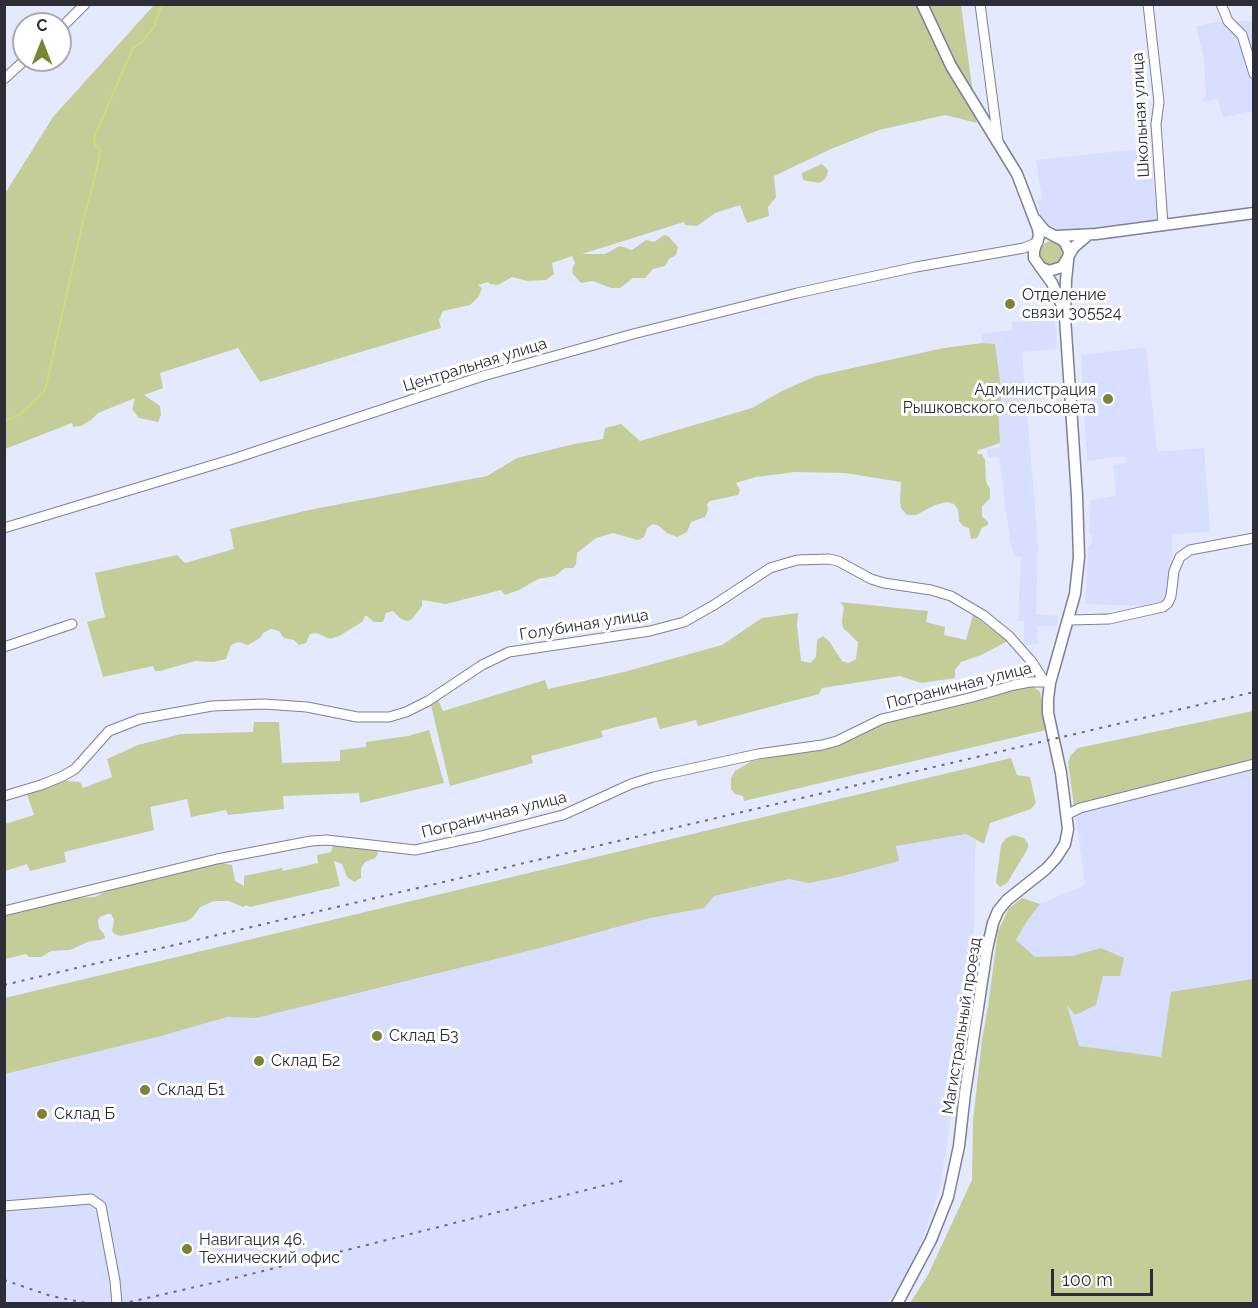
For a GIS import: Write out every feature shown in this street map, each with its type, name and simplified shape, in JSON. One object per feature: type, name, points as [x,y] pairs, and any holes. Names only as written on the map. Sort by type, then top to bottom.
[{"type":"main road","points":[[922,4],[951,66],[1017,174],[1036,220],[1038,242]]},
{"type":"main road","points":[[1065,317],[1059,297],[1037,262],[1034,248],[1045,237],[1096,234],[1254,213]]},
{"type":"main road","points":[[1036,220],[1045,231],[1064,241],[1068,247],[1065,317]]},
{"type":"main road","points":[[1037,262],[1046,270],[1056,270],[1065,265],[1078,242],[1096,234]]},
{"type":"main road","name":"Магистральный проезд","points":[[897,1304],[931,1240],[948,1197],[959,1146],[987,949],[993,923],[998,911],[1007,900],[1046,869],[1061,851],[1067,837],[1068,814],[1048,707],[1047,682],[1069,620],[1078,574],[1079,540],[1065,317]]},
{"type":"street","points":[[72,17],[85,4]]},
{"type":"street","points":[[980,4],[998,141]]},
{"type":"street","name":"Школьная улица","points":[[1148,4],[1159,102],[1156,124],[1163,225]]},
{"type":"street","points":[[1221,4],[1228,21],[1242,35],[1254,74]]},
{"type":"street","name":"Центральная улица","points":[[4,528],[232,459],[483,376],[601,343],[797,293],[962,259],[1018,250],[1038,242]]},
{"type":"street","points":[[1018,250],[1028,252],[1037,262]]},
{"type":"street","points":[[1069,620],[1135,615],[1163,607],[1171,596],[1174,571],[1180,557],[1190,550],[1254,537]]},
{"type":"street","name":"Голубиная улица","points":[[4,796],[63,776],[75,769],[109,731],[140,719],[212,706],[255,704],[287,705],[357,717],[389,717],[406,712],[428,701],[482,665],[510,652],[650,631],[684,622],[770,568],[797,560],[838,561],[877,581],[931,590],[951,596],[983,615],[1009,636],[1047,682]]},
{"type":"street","points":[[4,646],[72,624]]},
{"type":"street","name":"Пограничная улица","points":[[4,911],[217,859],[311,841],[327,840],[415,850],[481,836],[563,814],[631,784],[653,777],[758,754],[822,746],[882,719],[1014,685],[1047,682]]},
{"type":"street","points":[[1068,814],[1080,808],[1254,764]]},
{"type":"street","points":[[4,1206],[91,1199],[101,1206],[117,1304]]},
{"type":"shaded area","points":[[1225,21],[1253,21],[1253,111],[1223,118],[1218,99],[1203,102],[1202,98],[1206,96],[1204,59],[1196,26]]},
{"type":"shaded area","points":[[1149,148],[1158,222],[1061,233],[1051,229],[1041,218],[1037,200],[1042,199],[1036,160]]},
{"type":"shaded area","points":[[1055,320],[1057,349],[1022,352],[1038,545],[1036,614],[1058,616],[1058,626],[1037,626],[1038,644],[1024,645],[1024,621],[1018,621],[1021,557],[1014,556],[1010,540],[999,457],[988,458],[987,449],[1000,447],[995,345],[982,343],[981,334],[1012,330],[1012,322]]},
{"type":"shaded area","points":[[1146,347],[1157,452],[1204,448],[1210,531],[1173,535],[1170,581],[1163,601],[1143,606],[1085,604],[1088,547],[1092,543],[1092,536],[1089,532],[1091,500],[1116,496],[1113,465],[1126,463],[1125,456],[1087,461],[1081,355]]},
{"type":"shaded area","points":[[1253,759],[1253,1303],[910,1304],[928,1275],[972,1180],[983,1095],[1016,941],[1040,904],[1085,885],[1074,806]]},
{"type":"shaded area","points":[[983,765],[975,854],[974,930],[962,1046],[940,1188],[909,1279],[886,1303],[5,1303],[4,998]]},
{"type":"green space","points":[[154,5],[961,5],[977,123],[945,115],[879,130],[831,149],[774,176],[776,197],[768,207],[769,216],[747,223],[740,205],[715,213],[697,226],[685,225],[684,222],[582,254],[605,254],[620,246],[632,250],[646,240],[654,242],[664,235],[668,236],[678,247],[676,255],[669,259],[665,266],[653,269],[645,278],[633,278],[620,288],[611,288],[593,281],[581,283],[573,274],[575,263],[572,256],[552,263],[554,274],[546,280],[527,281],[512,277],[498,285],[488,282],[478,285],[482,288],[479,296],[470,305],[443,311],[439,320],[441,328],[260,382],[238,348],[160,373],[163,388],[144,395],[160,406],[161,415],[158,422],[139,418],[132,409],[135,398],[98,413],[81,426],[73,427],[72,423],[5,449],[4,195],[53,117]]},
{"type":"green space","points":[[822,164],[828,170],[824,180],[819,183],[803,180],[802,173]]},
{"type":"green space","points":[[1052,241],[1061,244],[1064,253],[1061,262],[1052,265],[1043,262],[1040,253],[1043,244]]},
{"type":"green space","points":[[982,343],[995,344],[1001,389],[1001,402],[998,405],[1000,443],[977,451],[985,460],[986,482],[990,489],[990,498],[982,507],[982,516],[988,525],[982,528],[977,538],[971,539],[969,528],[963,526],[959,521],[958,510],[954,504],[947,502],[935,505],[916,515],[907,515],[901,508],[901,482],[845,473],[795,472],[756,477],[736,483],[740,490],[738,495],[710,501],[707,504],[708,510],[705,517],[691,522],[687,532],[677,537],[653,524],[647,528],[644,537],[638,540],[613,533],[596,538],[577,553],[576,564],[573,568],[565,568],[555,576],[538,579],[505,595],[501,590],[446,604],[422,600],[422,606],[412,619],[407,621],[401,619],[393,611],[386,613],[383,622],[374,622],[365,616],[362,622],[339,636],[330,639],[317,633],[310,634],[306,643],[299,645],[294,640],[284,638],[279,631],[271,629],[248,645],[238,642],[231,645],[226,659],[213,662],[195,661],[160,671],[155,671],[153,666],[103,677],[87,622],[105,617],[95,573],[177,555],[185,563],[234,549],[230,529],[309,510],[487,476],[517,458],[603,439],[605,428],[621,424],[640,441],[752,408],[816,376],[944,348]]},
{"type":"green space","points":[[840,602],[928,611],[926,622],[945,627],[944,635],[966,640],[973,615],[1008,641],[961,662],[955,670],[955,678],[921,683],[900,676],[822,688],[819,694],[698,726],[696,720],[660,729],[656,717],[601,731],[603,737],[531,756],[533,763],[450,786],[431,705],[438,700],[443,711],[545,680],[548,689],[624,672],[722,645],[762,618],[798,613],[801,661],[810,663],[816,657],[817,640],[823,636],[842,661],[849,663],[856,659],[858,642],[843,628],[844,607]]},
{"type":"green space","points":[[1019,686],[1034,687],[1040,692],[1046,730],[744,801],[743,796],[735,794],[731,789],[731,778],[735,771],[752,761],[826,748],[884,723]]},
{"type":"green space","points":[[1253,711],[1253,759],[1074,806],[1068,762],[1078,748]]},
{"type":"green space","points":[[254,722],[279,722],[282,763],[340,761],[340,750],[366,747],[366,742],[408,736],[429,730],[444,783],[360,803],[359,793],[283,796],[284,809],[228,815],[226,810],[191,817],[187,799],[150,807],[154,830],[64,852],[66,862],[30,871],[27,864],[5,871],[5,824],[34,815],[27,794],[66,781],[80,782],[83,788],[112,777],[107,759],[138,745],[181,734],[253,732]]},
{"type":"green space","points":[[1011,758],[1017,775],[1030,777],[1036,803],[1031,809],[990,823],[984,844],[966,834],[896,846],[899,861],[839,877],[809,883],[789,879],[714,896],[704,908],[650,918],[540,948],[256,1018],[227,1017],[157,1037],[5,1074],[5,998]]},
{"type":"green space","points":[[1014,835],[1024,838],[1028,848],[1008,882],[1000,887],[996,883],[1001,845],[1006,838]]},
{"type":"green space","points":[[333,846],[377,850],[378,854],[375,858],[365,862],[361,869],[361,878],[354,882],[347,877],[342,864],[334,861],[340,886],[250,907],[246,905],[243,907],[229,901],[214,901],[200,907],[187,921],[121,936],[112,931],[114,920],[111,914],[107,914],[98,920],[99,928],[105,938],[101,940],[90,941],[70,950],[51,951],[41,957],[29,957],[26,954],[5,959],[4,915],[75,898],[95,897],[117,886],[220,863],[232,865],[235,881],[244,886],[244,876],[282,868],[283,871],[318,863],[317,855],[331,852]]},
{"type":"green space","points":[[1022,898],[1040,904],[1016,940],[1035,957],[1072,956],[1101,948],[1124,958],[1120,976],[1103,976],[1096,1005],[1075,1015],[1067,1005],[1079,1046],[1161,1057],[1171,992],[1253,979],[1253,1303],[910,1303],[928,1275],[972,1180],[973,1121],[998,931],[1009,908]]},
{"type":"waterway","points":[[4,423],[21,414],[45,390],[97,168],[100,150],[94,143],[95,135],[133,48],[142,42],[154,27],[162,4]]},
{"type":"waterway","points":[[9,69],[12,66]]},
{"type":"railway","points":[[4,985],[1254,692]]},
{"type":"railway","points":[[121,1304],[243,1276],[626,1180]]},
{"type":"railway","points":[[4,1280],[51,1296],[91,1304]]},
{"type":"place","name":"Отделение связи 305524","points":[[1010,304]]},
{"type":"place","name":"Администрация Рышковского сельсовета","points":[[1108,399]]},
{"type":"place","name":"Склад Б3","points":[[377,1036]]},
{"type":"place","name":"Склад Б2","points":[[259,1061]]},
{"type":"place","name":"Склад Б1","points":[[145,1090]]},
{"type":"place","name":"Склад Б","points":[[42,1114]]},
{"type":"place","name":"Навигация 46. Технический офис","points":[[187,1249]]}]
